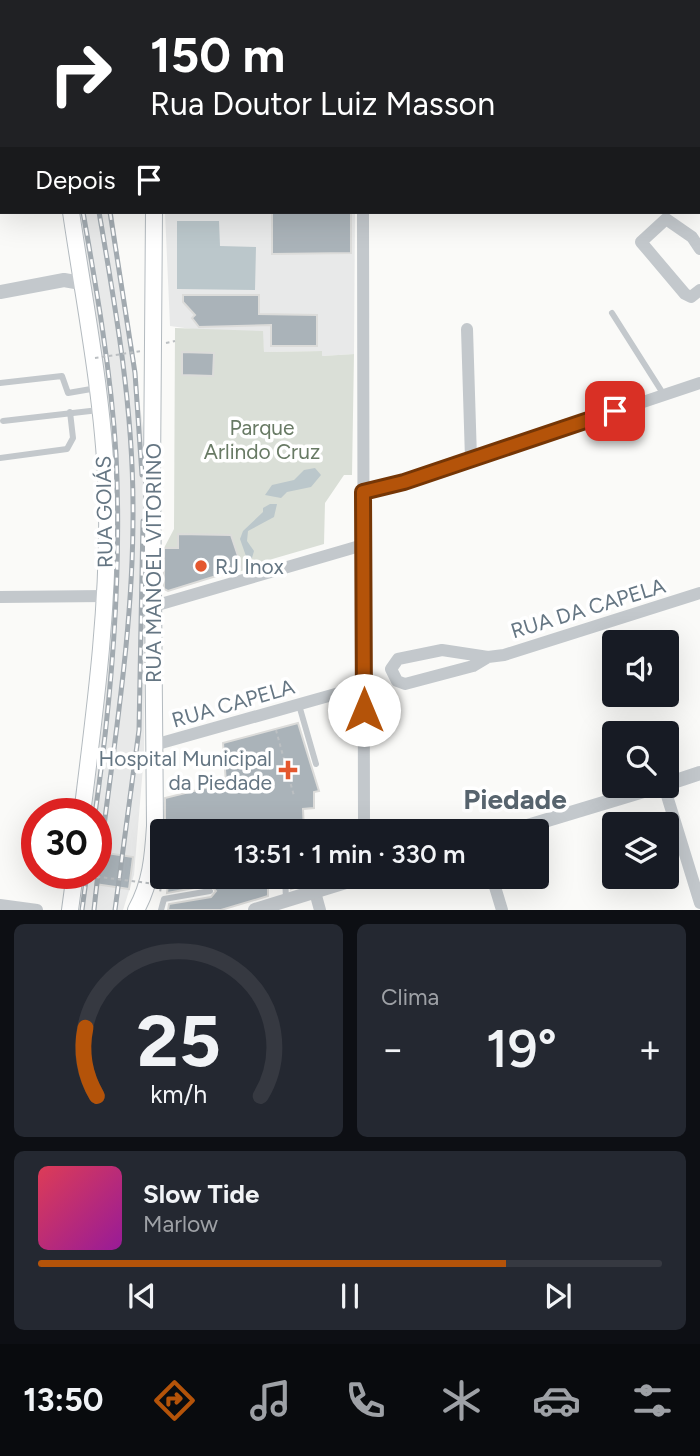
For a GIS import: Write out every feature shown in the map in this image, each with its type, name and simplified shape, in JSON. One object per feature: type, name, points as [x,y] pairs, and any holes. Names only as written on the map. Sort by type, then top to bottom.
[{"type":"main road","name":"RUA GOIÁS","points":[[71,214],[99,410],[107,500],[106,596],[84,798]]},
{"type":"main road","name":"RUA MANOEL VITORINO","points":[[136,910],[146,891],[153,865],[154,214]]},
{"type":"main road","points":[[70,910],[75,889]]},
{"type":"street","points":[[363,214],[364,819]]},
{"type":"street","points":[[700,249],[696,233],[666,219],[641,242],[685,295],[691,298],[700,290]]},
{"type":"street","points":[[64,280],[79,266]]},
{"type":"street","points":[[0,292],[64,280],[81,284]]},
{"type":"street","points":[[467,329],[471,459]]},
{"type":"street","points":[[363,492],[700,383]]},
{"type":"street","points":[[154,606],[363,545]]},
{"type":"street","name":"RUA DA CAPELA","points":[[488,657],[442,650],[398,659],[391,669],[395,678],[405,684],[473,666],[488,657],[700,593]]},
{"type":"street","points":[[0,597],[106,596]]},
{"type":"street","name":"RUA CAPELA","points":[[154,745],[364,686]]},
{"type":"street","points":[[679,780],[700,773]]},
{"type":"street","points":[[549,820],[620,798]]},
{"type":"street","points":[[667,798],[700,904]]},
{"type":"street","points":[[255,910],[324,889]]},
{"type":"street","points":[[496,889],[502,910]]},
{"type":"street","points":[[315,892],[320,910]]},
{"type":"street","points":[[0,905],[37,910]]},
{"type":"lane","points":[[612,313],[664,395]]},
{"type":"lane","points":[[0,383],[62,376],[68,393],[96,388]]},
{"type":"lane","points":[[4,421],[99,410]]},
{"type":"lane","points":[[0,458],[67,449],[74,438],[70,412]]},
{"type":"lane","points":[[298,704],[316,764]]},
{"type":"lane","points":[[286,889],[286,901]]},
{"type":"lane","points":[[161,910],[164,899],[210,891]]},
{"type":"path","points":[[95,358],[142,351]]},
{"type":"path","points":[[276,730],[294,796]]},
{"type":"path","points":[[112,878],[150,883]]},
{"type":"shaded area","points":[[78,214],[113,214],[147,456],[144,755],[134,875],[123,910],[80,910],[82,889],[112,889],[112,798],[93,798],[112,628],[115,501],[105,376]]},
{"type":"shaded area","points":[[165,214],[355,214],[354,354],[322,356],[321,351],[264,352],[262,331],[214,332],[170,326]]},
{"type":"shaded area","points":[[177,221],[219,221],[220,246],[256,247],[255,290],[177,289]]},
{"type":"shaded area","points":[[315,468],[321,475],[311,487],[287,492],[281,498],[265,495],[272,485],[294,480],[304,470]]},
{"type":"shaded area","points":[[277,504],[274,517],[248,531],[247,541],[254,551],[252,558],[247,559],[240,539],[243,531],[263,512],[263,508]]},
{"type":"green space","name":"Parque Arlindo Cruz","points":[[175,328],[263,331],[264,352],[322,351],[322,356],[354,354],[352,475],[344,475],[325,503],[324,544],[222,576],[219,549],[164,548],[174,529]]},
{"type":"building","points":[[272,214],[351,214],[351,253],[272,254]]},
{"type":"building","points":[[183,295],[259,295],[259,314],[317,315],[317,346],[271,346],[271,325],[199,327],[192,318],[195,315],[183,302]]},
{"type":"building","points":[[182,352],[214,353],[213,376],[182,375]]},
{"type":"building","points":[[178,534],[231,535],[242,568],[168,591],[164,589],[164,548],[178,548]]},
{"type":"building","points":[[298,723],[319,791],[314,792],[314,808],[303,809],[303,819],[165,819],[165,798],[226,783],[223,743]]},
{"type":"building","points":[[112,854],[133,857],[129,889],[112,886]]},
{"type":"building","points":[[168,889],[188,889],[167,893]]},
{"type":"building","points":[[214,889],[268,889],[268,896],[221,910],[168,910],[169,904],[211,897],[216,891]]},
{"type":"railway","points":[[83,214],[111,393],[118,499],[114,634],[97,798]]},
{"type":"railway","points":[[94,910],[125,659],[133,507],[127,396],[99,214]]},
{"type":"railway","points":[[110,214],[135,373],[142,475]]},
{"type":"railway","points":[[115,910],[139,730],[143,521]]},
{"type":"railway","points":[[82,910],[85,889]]},
{"type":"place","name":"RJ Inox","points":[[201,566]]},
{"type":"place","name":"Hospital Municipal da Piedade","points":[[288,770]]},
{"type":"district","name":"Piedade","points":[[515,799]]},
{"type":"route","points":[[364,710],[363,492],[404,482],[615,411]]}]
